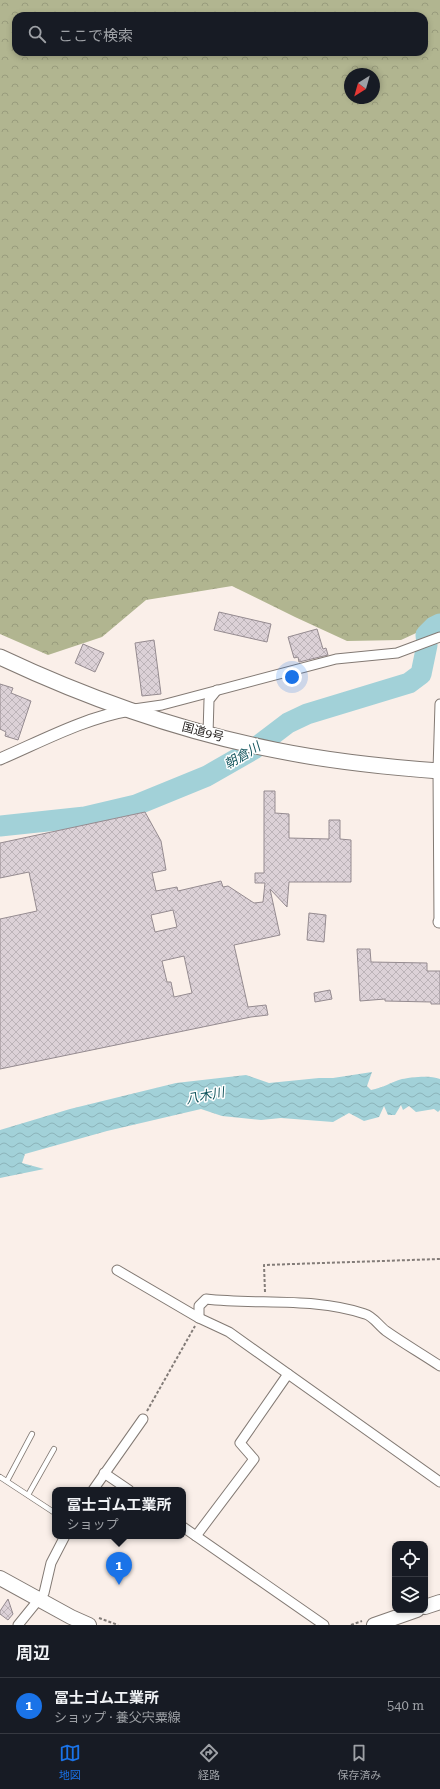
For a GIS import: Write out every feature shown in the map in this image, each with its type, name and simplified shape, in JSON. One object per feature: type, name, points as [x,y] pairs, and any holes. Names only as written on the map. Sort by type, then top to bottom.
[{"type":"highway","name":"国道9号","points":[[0,657],[63,685],[130,710],[208,734],[273,750],[357,762],[439,771]]},
{"type":"main road","points":[[0,1578],[89,1625]]},
{"type":"main road","points":[[428,1606],[440,1602]]},
{"type":"main road","points":[[374,1625],[408,1613]]},
{"type":"street","points":[[0,760],[80,723],[108,714],[162,705],[336,659],[397,653],[440,637]]},
{"type":"street","points":[[208,734],[209,700],[218,690]]},
{"type":"street","points":[[439,922],[440,704]]},
{"type":"street","points":[[117,1270],[199,1318],[229,1332],[440,1482]]},
{"type":"street","points":[[199,1318],[199,1306],[206,1299],[233,1302],[320,1305],[366,1314],[384,1330],[440,1366]]},
{"type":"street","points":[[196,1536],[254,1459],[240,1443],[288,1374]]},
{"type":"street","points":[[95,1487],[143,1419]]},
{"type":"street","points":[[104,1473],[125,1487]]},
{"type":"street","points":[[186,1529],[324,1625]]},
{"type":"street","points":[[18,1625],[44,1593],[51,1563],[63,1539]]},
{"type":"lane","points":[[7,1481],[32,1434]]},
{"type":"lane","points":[[28,1495],[54,1449]]},
{"type":"lane","points":[[0,1477],[52,1511]]},
{"type":"path","points":[[265,1302],[264,1265],[440,1258]]},
{"type":"path","points":[[143,1419],[199,1318]]},
{"type":"green space","points":[[0,0],[440,0],[440,622],[401,640],[347,641],[232,586],[146,600],[102,637],[48,655],[0,634]]},
{"type":"water","name":"八木川","points":[[372,1072],[367,1086],[371,1090],[406,1078],[426,1077],[440,1079],[440,1110],[438,1112],[434,1109],[416,1112],[409,1106],[403,1110],[401,1105],[395,1115],[388,1115],[384,1106],[379,1117],[364,1121],[349,1113],[333,1122],[281,1118],[261,1120],[222,1116],[201,1109],[107,1131],[25,1154],[22,1163],[44,1169],[0,1178],[0,1130],[70,1109],[176,1083],[246,1075],[269,1083],[333,1078]]},
{"type":"building","points":[[219,612],[271,624],[267,642],[214,630]]},
{"type":"building","points":[[317,629],[323,649],[326,648],[328,655],[299,662],[298,657],[294,658],[288,637]]},
{"type":"building","points":[[154,640],[161,694],[142,696],[135,643]]},
{"type":"building","points":[[83,644],[104,653],[95,672],[75,663]]},
{"type":"building","points":[[0,684],[13,688],[11,693],[31,701],[18,740],[5,736],[6,732],[0,729]]},
{"type":"building","points":[[264,791],[275,791],[275,813],[289,814],[289,838],[329,839],[329,820],[340,820],[340,839],[351,840],[351,882],[289,882],[287,907],[270,889],[280,935],[234,945],[248,1007],[266,1005],[268,1015],[251,1017],[0,1069],[0,919],[37,911],[29,872],[0,878],[0,843],[145,812],[161,841],[166,870],[152,873],[156,891],[177,887],[178,891],[221,881],[223,887],[228,886],[254,903],[263,902],[265,883],[255,883],[255,873],[264,873]],"holes":[[[173,910],[177,927],[155,932],[151,915]],[[184,956],[192,993],[174,997],[171,982],[167,982],[162,961]]]},
{"type":"building","points":[[309,913],[326,915],[324,942],[307,940]]},
{"type":"building","points":[[357,949],[370,949],[371,962],[427,963],[427,971],[440,971],[440,1004],[431,1004],[431,1002],[385,1001],[385,999],[360,1001]]},
{"type":"building","points":[[330,990],[332,999],[315,1002],[314,993]]},
{"type":"building","points":[[8,1599],[13,1614],[8,1620],[0,1614],[0,1611]]},
{"type":"waterway","name":"朝倉川","points":[[0,826],[85,817],[136,805],[207,776],[254,749],[288,723],[307,714],[409,683],[421,674],[427,645],[426,635],[434,627],[440,624]]},
{"type":"place","name":"冨士ゴム工業所","points":[[119,1585]]}]
